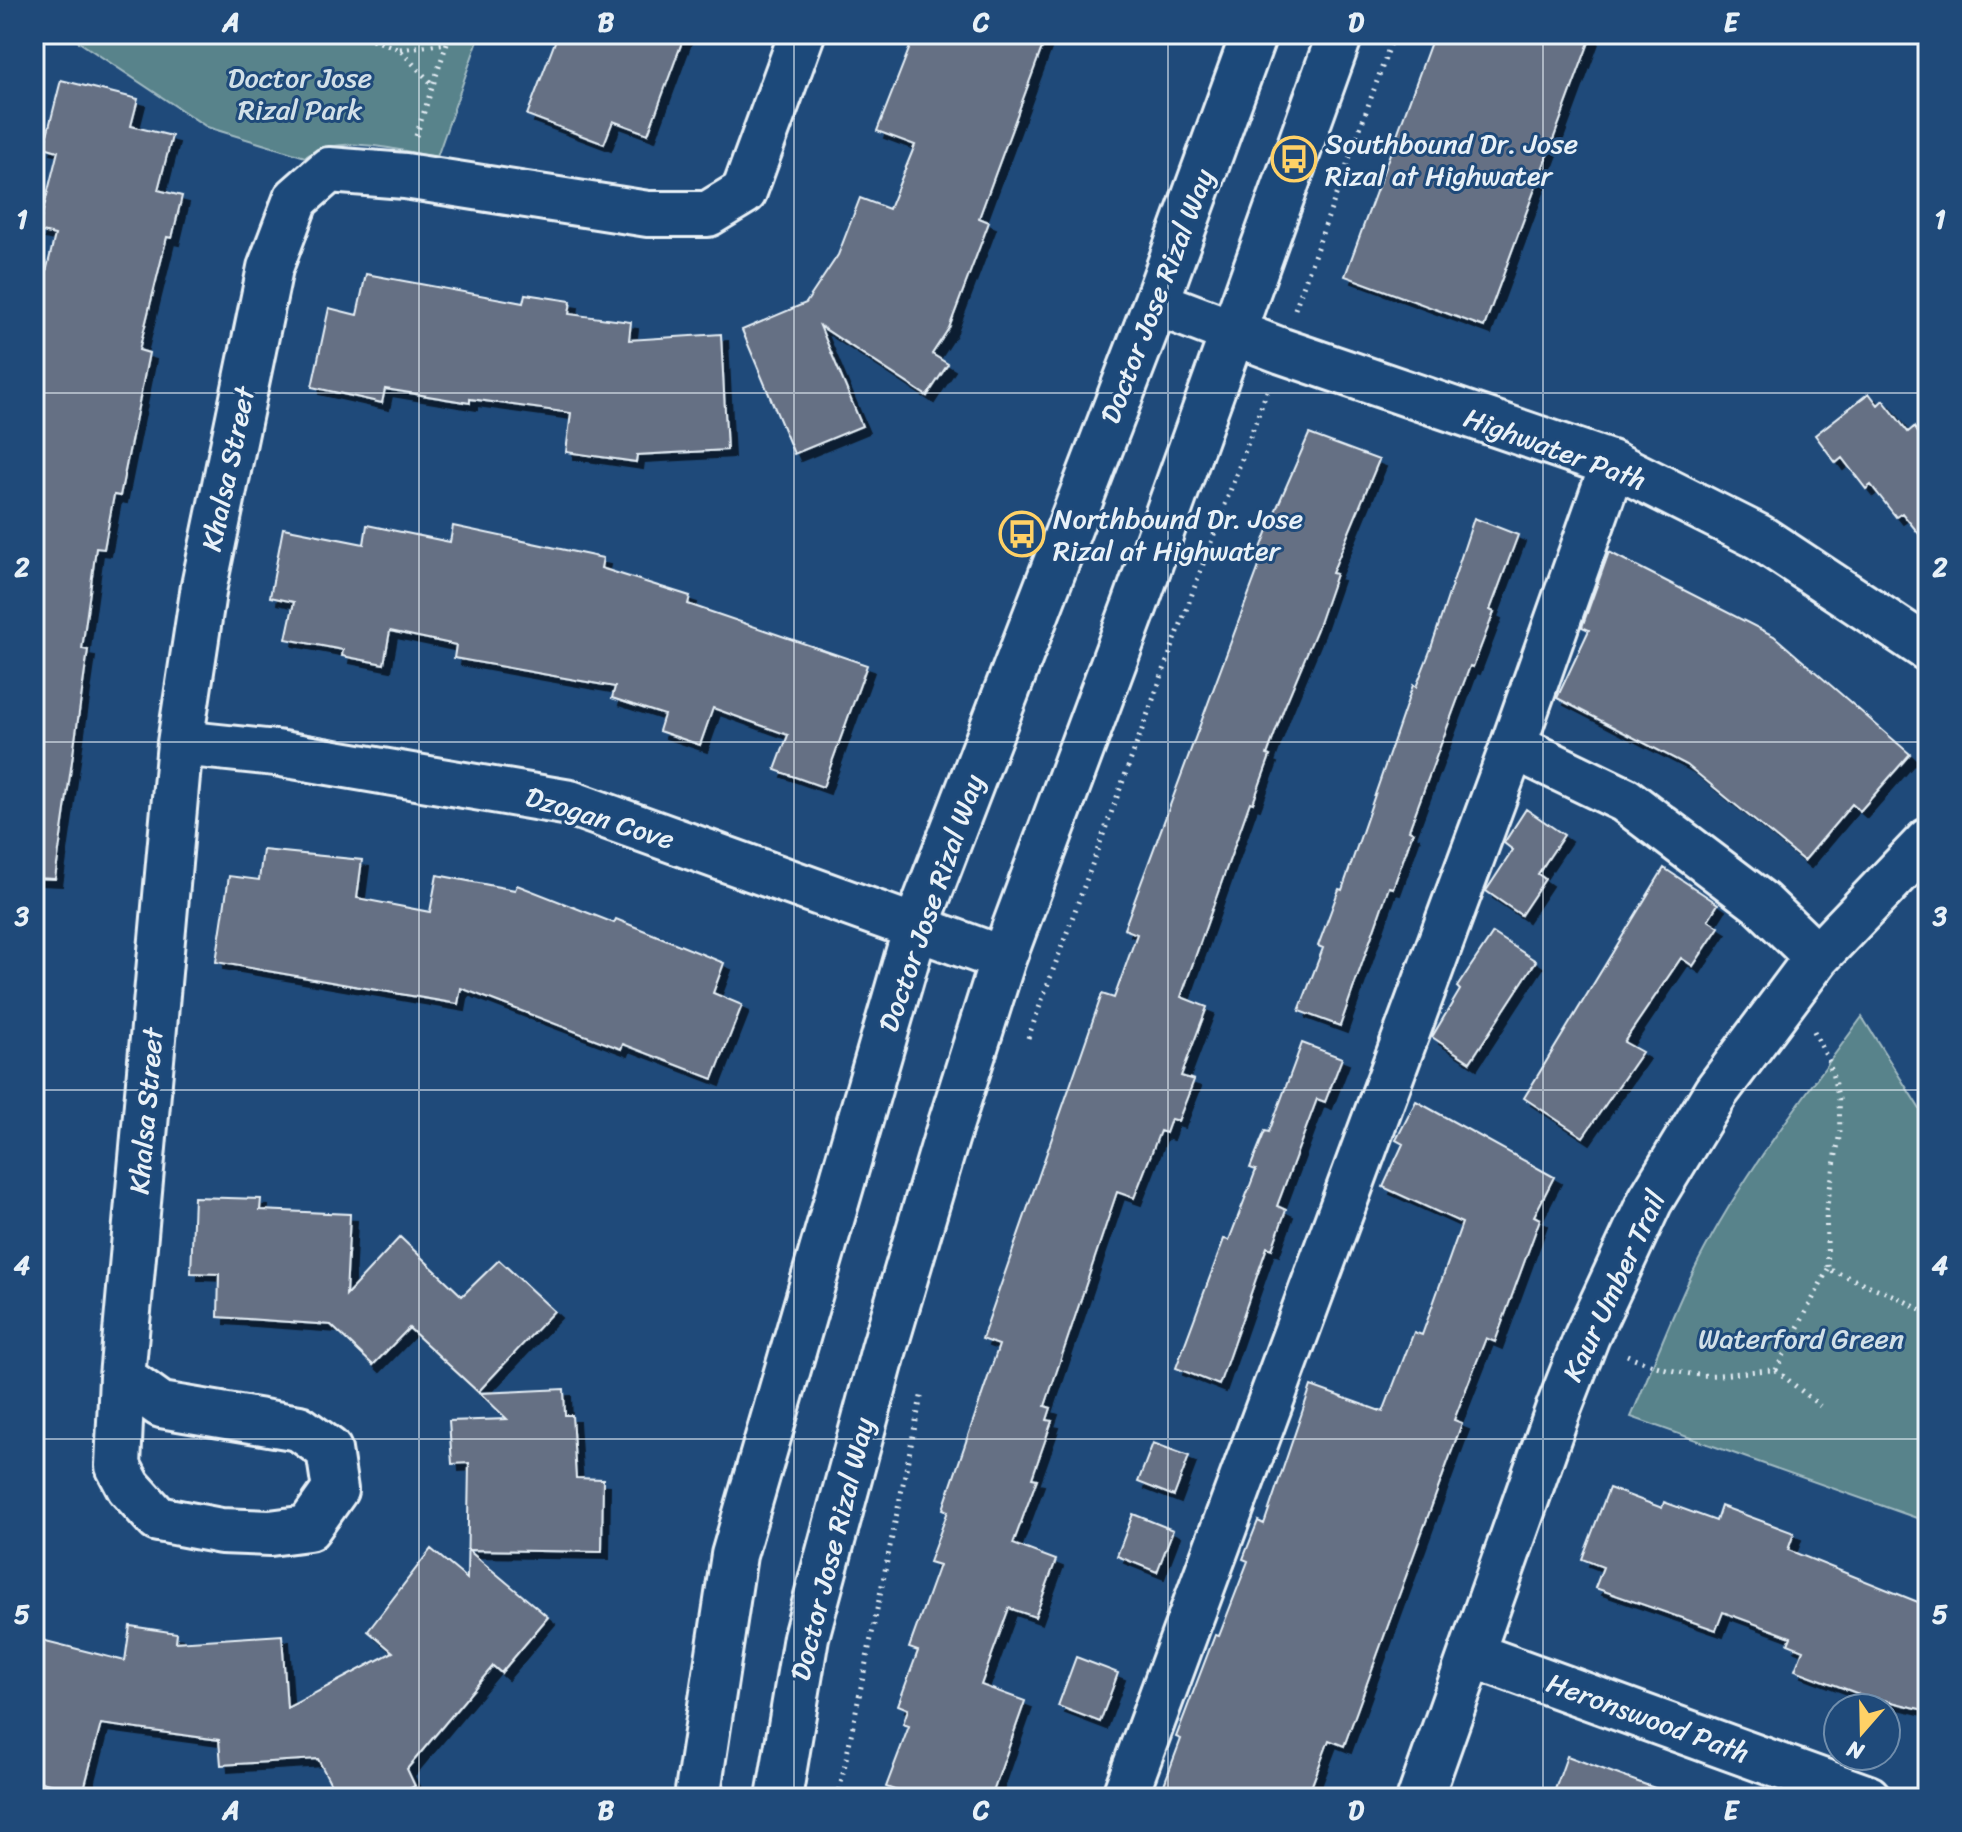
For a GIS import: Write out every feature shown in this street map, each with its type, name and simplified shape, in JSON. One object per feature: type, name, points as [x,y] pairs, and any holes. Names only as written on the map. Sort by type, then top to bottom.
[{"type":"street","name":"Khalsa Street","points":[[122,1377],[161,1405],[299,1428],[329,1450],[335,1490],[308,1528],[270,1533],[221,1531],[158,1519],[129,1487],[118,1466],[122,1377],[180,743],[204,586],[270,268],[281,232],[296,199],[329,170],[405,176],[648,214],[708,214],[744,192],[802,34]]},
{"type":"street","name":"Doctor Jose Rizal Way","points":[[697,1798],[734,1555],[916,927],[1156,303],[1254,34]]},
{"type":"street","name":"Doctor Jose Rizal Way","points":[[779,1798],[810,1622],[884,1349],[1003,959],[1235,331],[1274,209],[1340,34]]},
{"type":"street","name":"Highwater Path","points":[[1156,303],[1282,351],[1613,464],[1759,537],[1928,649]]},
{"type":"street","points":[[1124,1798],[1513,746],[1613,464]]},
{"type":"street","name":"Dzogan Cove","points":[[180,743],[291,755],[570,803],[1003,959]]},
{"type":"street","points":[[1513,746],[1625,800],[1761,903],[1817,957]]},
{"type":"street","name":"Kaur Umber Trail","points":[[1420,1798],[1564,1395],[1650,1201],[1716,1092],[1785,998],[1817,957],[1928,841]]},
{"type":"street","name":"Heronswood Path","points":[[1473,1655],[1868,1798]]},
{"type":"path","points":[[357,34],[399,49],[447,43]]},
{"type":"path","points":[[405,176],[450,34]]},
{"type":"path","points":[[1026,1045],[1282,351],[1312,256],[1394,34]]},
{"type":"path","points":[[399,49],[433,85]]},
{"type":"path","points":[[1776,1370],[1828,1269],[1826,1211],[1840,1132],[1839,1099],[1829,1062],[1814,1031],[1785,998]]},
{"type":"path","points":[[1828,1269],[1897,1297],[1928,1314]]},
{"type":"path","points":[[1652,1366],[1702,1376],[1776,1370],[1820,1406]]},
{"type":"path","points":[[838,1798],[924,1379]]},
{"type":"green space","name":"Doctor Jose Rizal Park","points":[[67,34],[480,34],[437,157],[370,145],[353,145],[320,150],[305,157],[207,127]]},
{"type":"green space","name":"Waterford Green","points":[[1862,1017],[1928,1122],[1928,1522],[1631,1417],[1691,1276],[1728,1208],[1770,1143]]},
{"type":"building","points":[[558,34],[685,34],[648,134],[613,121],[604,144],[527,115]]},
{"type":"building","points":[[915,34],[1047,34],[979,218],[989,222],[949,328],[932,354],[948,364],[927,396],[820,326],[862,426],[794,454],[742,330],[806,303],[838,255],[860,198],[889,209],[915,145],[877,131]]},
{"type":"building","points":[[1434,34],[1592,34],[1484,327],[1345,276]]},
{"type":"building","points":[[61,80],[138,99],[131,126],[172,136],[158,190],[182,196],[172,238],[167,237],[139,350],[149,353],[120,496],[114,495],[104,549],[96,548],[82,649],[88,650],[55,879],[34,878],[34,322],[55,235],[38,231],[58,151],[44,147]]},
{"type":"building","points":[[366,274],[523,303],[525,294],[571,301],[569,314],[631,322],[629,340],[721,334],[727,450],[637,455],[636,462],[566,452],[571,413],[470,399],[470,403],[385,389],[382,403],[312,387],[329,308],[357,315]]},
{"type":"building","points":[[1869,393],[1878,405],[1883,400],[1908,432],[1914,427],[1928,446],[1928,545],[1902,513],[1896,517],[1871,485],[1866,489],[1842,458],[1836,463],[1815,435]]},
{"type":"building","points":[[1309,434],[1379,460],[1332,573],[1336,574],[1317,629],[1284,708],[1267,755],[1270,756],[1253,803],[1250,802],[1181,997],[1207,1007],[1181,1076],[1194,1080],[1178,1121],[1171,1119],[1166,1133],[1160,1131],[1134,1198],[1117,1192],[1045,1406],[1051,1408],[1047,1420],[1052,1421],[1032,1478],[1037,1479],[1013,1544],[1056,1560],[1035,1617],[1009,1608],[981,1685],[1025,1701],[991,1798],[917,1798],[886,1787],[909,1726],[903,1724],[908,1709],[898,1705],[918,1651],[909,1648],[939,1565],[929,1562],[948,1511],[943,1509],[999,1345],[982,1339],[1102,994],[1114,998],[1137,934],[1124,929],[1264,553],[1260,551]]},
{"type":"building","points":[[1474,518],[1518,535],[1490,610],[1494,612],[1473,667],[1470,666],[1409,830],[1413,832],[1393,888],[1389,887],[1340,1026],[1299,1011],[1323,948],[1318,946],[1339,889],[1342,890],[1413,685],[1416,687],[1430,651]]},
{"type":"building","points":[[367,525],[450,542],[453,526],[603,558],[601,568],[690,596],[688,604],[867,665],[823,787],[775,770],[788,735],[713,708],[700,745],[659,731],[664,715],[612,698],[615,687],[454,658],[456,645],[390,631],[384,664],[342,656],[343,650],[286,639],[294,602],[270,597],[283,528],[364,544]]},
{"type":"building","points":[[1609,552],[1774,636],[1910,754],[1860,811],[1852,804],[1804,861],[1687,765],[1557,698],[1589,630],[1582,627]]},
{"type":"building","points":[[1526,809],[1564,835],[1538,874],[1545,879],[1521,915],[1486,891],[1513,850],[1504,843]]},
{"type":"building","points":[[263,850],[362,860],[357,898],[430,912],[437,875],[515,890],[517,885],[614,923],[616,919],[724,963],[713,993],[742,1005],[713,1079],[623,1044],[621,1049],[461,988],[458,1004],[216,962],[229,876],[259,880]]},
{"type":"building","points":[[1664,868],[1718,904],[1708,920],[1719,927],[1693,966],[1681,958],[1624,1042],[1642,1052],[1583,1137],[1524,1098]]},
{"type":"building","points":[[1493,933],[1536,961],[1470,1062],[1432,1037],[1460,990],[1457,987]]},
{"type":"building","points":[[1302,1043],[1342,1058],[1325,1102],[1317,1099],[1277,1206],[1286,1210],[1272,1249],[1267,1247],[1219,1385],[1176,1368],[1224,1239],[1229,1240],[1256,1170],[1250,1168],[1265,1131],[1269,1132]]},
{"type":"building","points":[[1416,1101],[1554,1177],[1534,1216],[1540,1219],[1495,1342],[1486,1338],[1454,1420],[1462,1423],[1344,1746],[1329,1740],[1307,1798],[1159,1798],[1181,1739],[1176,1737],[1215,1635],[1219,1636],[1248,1561],[1243,1559],[1258,1521],[1264,1524],[1311,1386],[1383,1412],[1414,1332],[1422,1335],[1462,1223],[1383,1187],[1403,1144],[1396,1140]]},
{"type":"building","points":[[194,1197],[261,1199],[260,1210],[350,1214],[346,1295],[400,1237],[462,1296],[499,1260],[554,1311],[478,1392],[409,1328],[373,1365],[331,1325],[218,1317],[219,1274],[191,1273]]},
{"type":"building","points":[[564,1389],[565,1415],[572,1415],[576,1478],[603,1479],[602,1552],[468,1550],[548,1617],[501,1673],[493,1666],[407,1769],[415,1786],[391,1798],[338,1798],[318,1759],[221,1765],[219,1740],[101,1724],[83,1793],[34,1780],[34,1638],[125,1661],[130,1626],[177,1633],[176,1642],[282,1635],[287,1708],[393,1652],[368,1631],[431,1549],[467,1579],[469,1463],[452,1464],[449,1421],[507,1419],[480,1393]]},
{"type":"building","points":[[1153,1443],[1189,1456],[1174,1496],[1138,1482]]},
{"type":"building","points":[[1609,1488],[1662,1508],[1664,1502],[1716,1521],[1721,1506],[1794,1533],[1788,1550],[1928,1606],[1928,1711],[1902,1705],[1902,1692],[1854,1692],[1795,1670],[1803,1650],[1788,1644],[1791,1637],[1723,1612],[1716,1630],[1595,1588],[1603,1567],[1582,1559]]},
{"type":"building","points":[[1133,1514],[1173,1530],[1157,1572],[1117,1556]]},
{"type":"building","points":[[1076,1657],[1118,1673],[1100,1722],[1058,1706]]},
{"type":"building","points":[[1567,1756],[1671,1794],[1670,1798],[1552,1798]]},
{"type":"place","name":"Southbound Dr. Jose Rizal at Highwater","points":[[1294,159]]},
{"type":"place","name":"Northbound Dr. Jose Rizal at Highwater","points":[[1022,534]]}]
